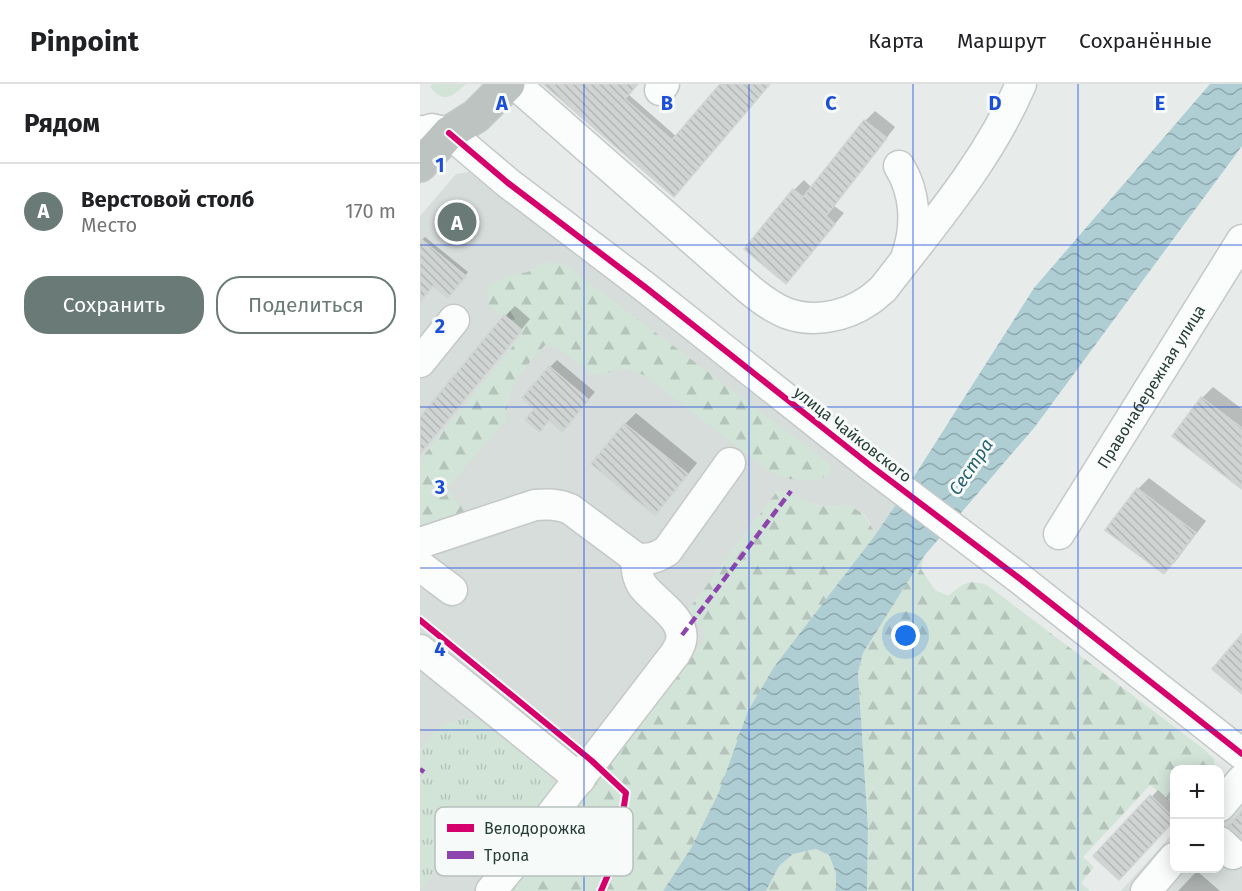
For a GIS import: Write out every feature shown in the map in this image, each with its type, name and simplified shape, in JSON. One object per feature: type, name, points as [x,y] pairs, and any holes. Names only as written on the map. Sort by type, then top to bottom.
[{"type":"highway","points":[[420,165],[435,132],[476,116],[508,84]]},
{"type":"street","points":[[514,84],[724,269],[768,304],[787,313],[804,317],[834,316],[868,302],[883,289],[973,172],[996,135],[1021,84]]},
{"type":"street","name":"улица Чайковского","points":[[435,132],[508,183],[655,295],[1242,754]]},
{"type":"street","points":[[900,166],[907,177],[913,209],[912,240],[906,258]]},
{"type":"street","name":"Правонабережная улица","points":[[1059,534],[1242,240]]},
{"type":"street","points":[[420,362],[454,320]]},
{"type":"street","points":[[420,543],[535,505],[560,505],[570,509],[636,558],[646,560],[656,558],[667,551],[730,463]]},
{"type":"street","points":[[557,807],[681,644],[682,635],[676,620],[642,584],[637,572],[636,558]]},
{"type":"street","points":[[420,566],[452,591]]},
{"type":"street","points":[[420,650],[579,779]]},
{"type":"street","points":[[1224,801],[1242,780]]},
{"type":"street","points":[[1146,891],[1170,863]]},
{"type":"street","points":[[491,891],[503,876]]},
{"type":"shaded area","points":[[469,172],[901,497],[876,534],[865,515],[850,505],[826,507],[778,490],[687,612],[704,631],[705,639],[573,807],[435,807],[435,876],[519,876],[507,891],[420,891],[420,216],[456,174]]},
{"type":"shaded area","points":[[1239,759],[1242,762],[1242,891],[1121,891],[1170,836],[1170,873],[1224,873],[1224,776]]},
{"type":"green space","points":[[433,84],[466,84],[452,95],[444,97],[435,93],[430,87]]},
{"type":"green space","points":[[543,262],[566,265],[826,461],[831,467],[830,474],[816,479],[801,480],[772,473],[644,375],[627,369],[615,369],[605,374],[592,375],[557,347],[545,345],[523,370],[513,388],[509,397],[506,420],[446,489],[469,514],[420,531],[420,460],[522,335],[488,305],[489,286],[509,276],[528,272]]},
{"type":"green space","points":[[778,490],[826,507],[850,505],[864,515],[876,534],[826,600],[719,792],[691,848],[663,891],[507,891],[519,876],[633,876],[633,807],[573,807],[705,639],[704,631],[686,613]]},
{"type":"green space","points":[[924,556],[921,569],[935,590],[948,596],[966,583],[987,585],[1205,750],[1214,759],[1215,765],[1170,765],[1170,802],[1150,785],[1083,857],[1094,867],[1081,883],[1090,891],[867,891],[868,827],[858,673],[863,653]]},
{"type":"green space","points":[[473,718],[488,725],[544,767],[553,783],[554,799],[548,807],[435,807],[435,871],[420,890],[420,777],[424,772],[420,769],[420,748],[442,726],[454,721]]},
{"type":"green space","points":[[816,849],[829,855],[836,873],[836,891],[766,891],[779,866],[793,854]]},
{"type":"water","name":"Сестра","points":[[1210,84],[1242,84],[1242,146],[1034,428],[924,556],[863,653],[858,673],[868,827],[867,891],[836,891],[836,873],[829,855],[816,849],[793,854],[779,866],[766,891],[663,891],[691,848],[719,792],[748,711],[774,667],[876,534],[1034,288]]},
{"type":"building","points":[[543,84],[638,84],[625,99],[672,140],[720,84],[770,84],[674,197]]},
{"type":"building","points":[[864,120],[887,138],[826,216],[835,224],[786,284],[744,249],[793,189],[803,197]]},
{"type":"building","points":[[420,238],[466,276],[448,298],[433,286],[420,302]]},
{"type":"building","points":[[504,315],[522,330],[420,454],[420,417]]},
{"type":"building","points":[[549,366],[589,400],[562,432],[549,420],[540,432],[525,420],[534,409],[522,398]]},
{"type":"building","points":[[1201,397],[1242,428],[1242,489],[1172,436]]},
{"type":"building","points":[[624,423],[688,474],[655,515],[591,464]]},
{"type":"building","points":[[1137,488],[1196,533],[1164,574],[1105,530]]},
{"type":"building","points":[[1242,634],[1242,694],[1212,669]]},
{"type":"building","points":[[1150,795],[1170,814],[1170,825],[1119,880],[1093,856]]},
{"type":"building","points":[[1242,810],[1242,839],[1228,827]]},
{"type":"marked path","points":[[682,635],[791,491]]},
{"type":"marked path","points":[[420,769],[424,772]]},
{"type":"cycle path","points":[[449,133],[508,183],[645,287],[1242,754]]},
{"type":"cycle path","points":[[420,620],[592,761],[626,793],[624,807]]},
{"type":"cycle path","points":[[601,891],[607,876]]},
{"type":"place","name":"Верстовой столб","points":[[457,222]]}]
